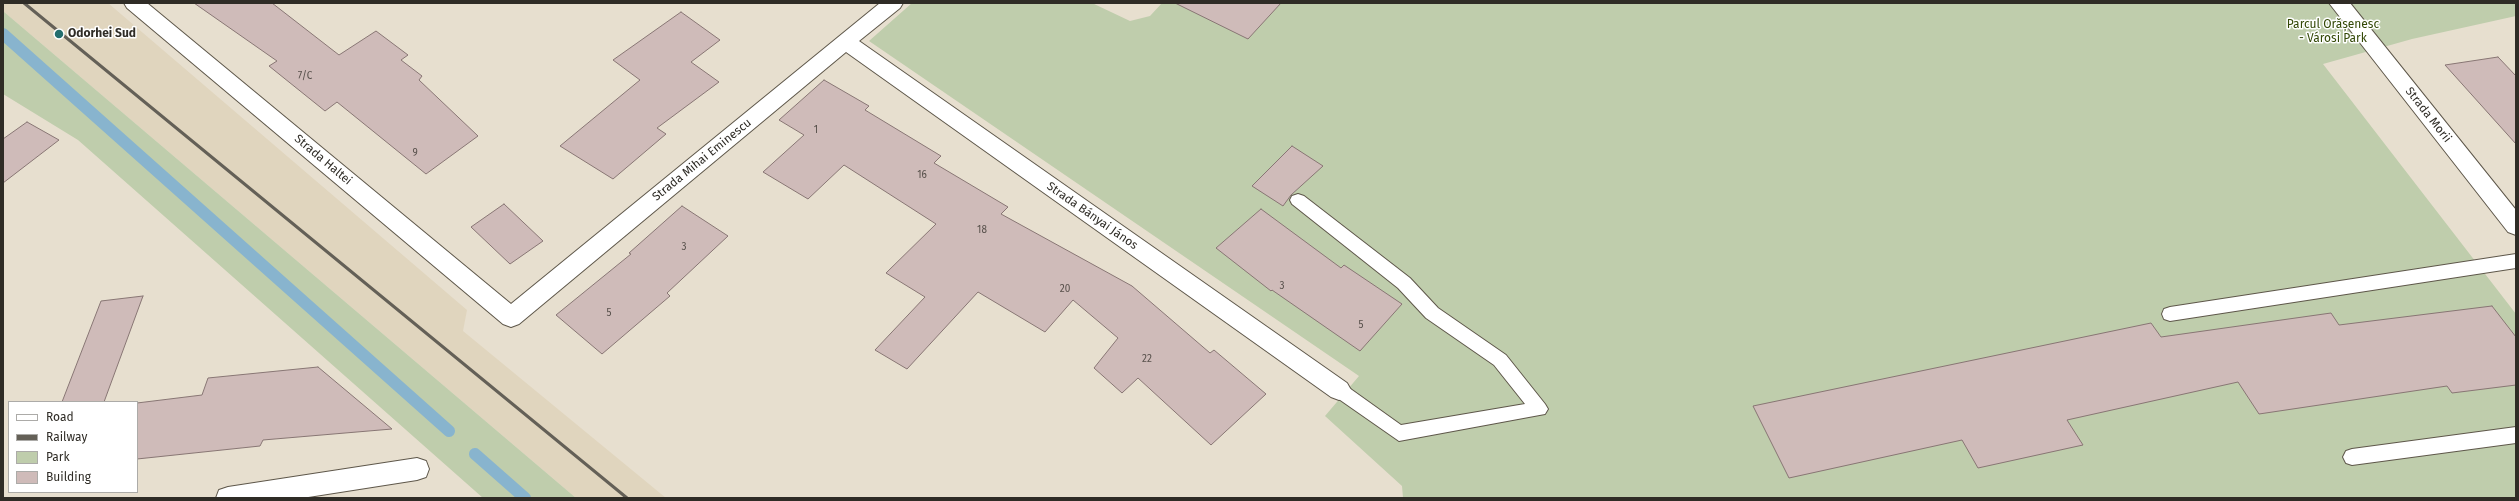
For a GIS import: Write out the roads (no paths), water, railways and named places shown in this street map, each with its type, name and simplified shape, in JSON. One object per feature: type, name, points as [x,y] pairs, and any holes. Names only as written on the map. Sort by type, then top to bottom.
[{"type":"street","name":"Strada Haltei","points":[[134,3],[511,317]]},
{"type":"street","name":"Strada Mihai Eminescu","points":[[511,317],[893,3]]},
{"type":"street","name":"Strada Morii","points":[[2339,3],[2516,226]]},
{"type":"street","name":"Strada Bányai János","points":[[846,42],[1339,390]]},
{"type":"street","points":[[228,498],[417,469]]},
{"type":"lane","points":[[1298,200],[1404,283],[1432,313],[1500,360],[1539,409],[1399,433],[1339,390]]},
{"type":"lane","points":[[2170,314],[2516,261]]},
{"type":"lane","points":[[2352,457],[2516,435]]},
{"type":"waterway","points":[[3,34],[449,431]]},
{"type":"waterway","points":[[475,454],[525,498]]},
{"type":"railway","points":[[24,3],[627,498]]},
{"type":"place","name":"Odorhei Sud","points":[[59,34]]},
{"type":"park label","name":"Parcul Orășenesc - Városi Park","points":[[2333,32]]}]
